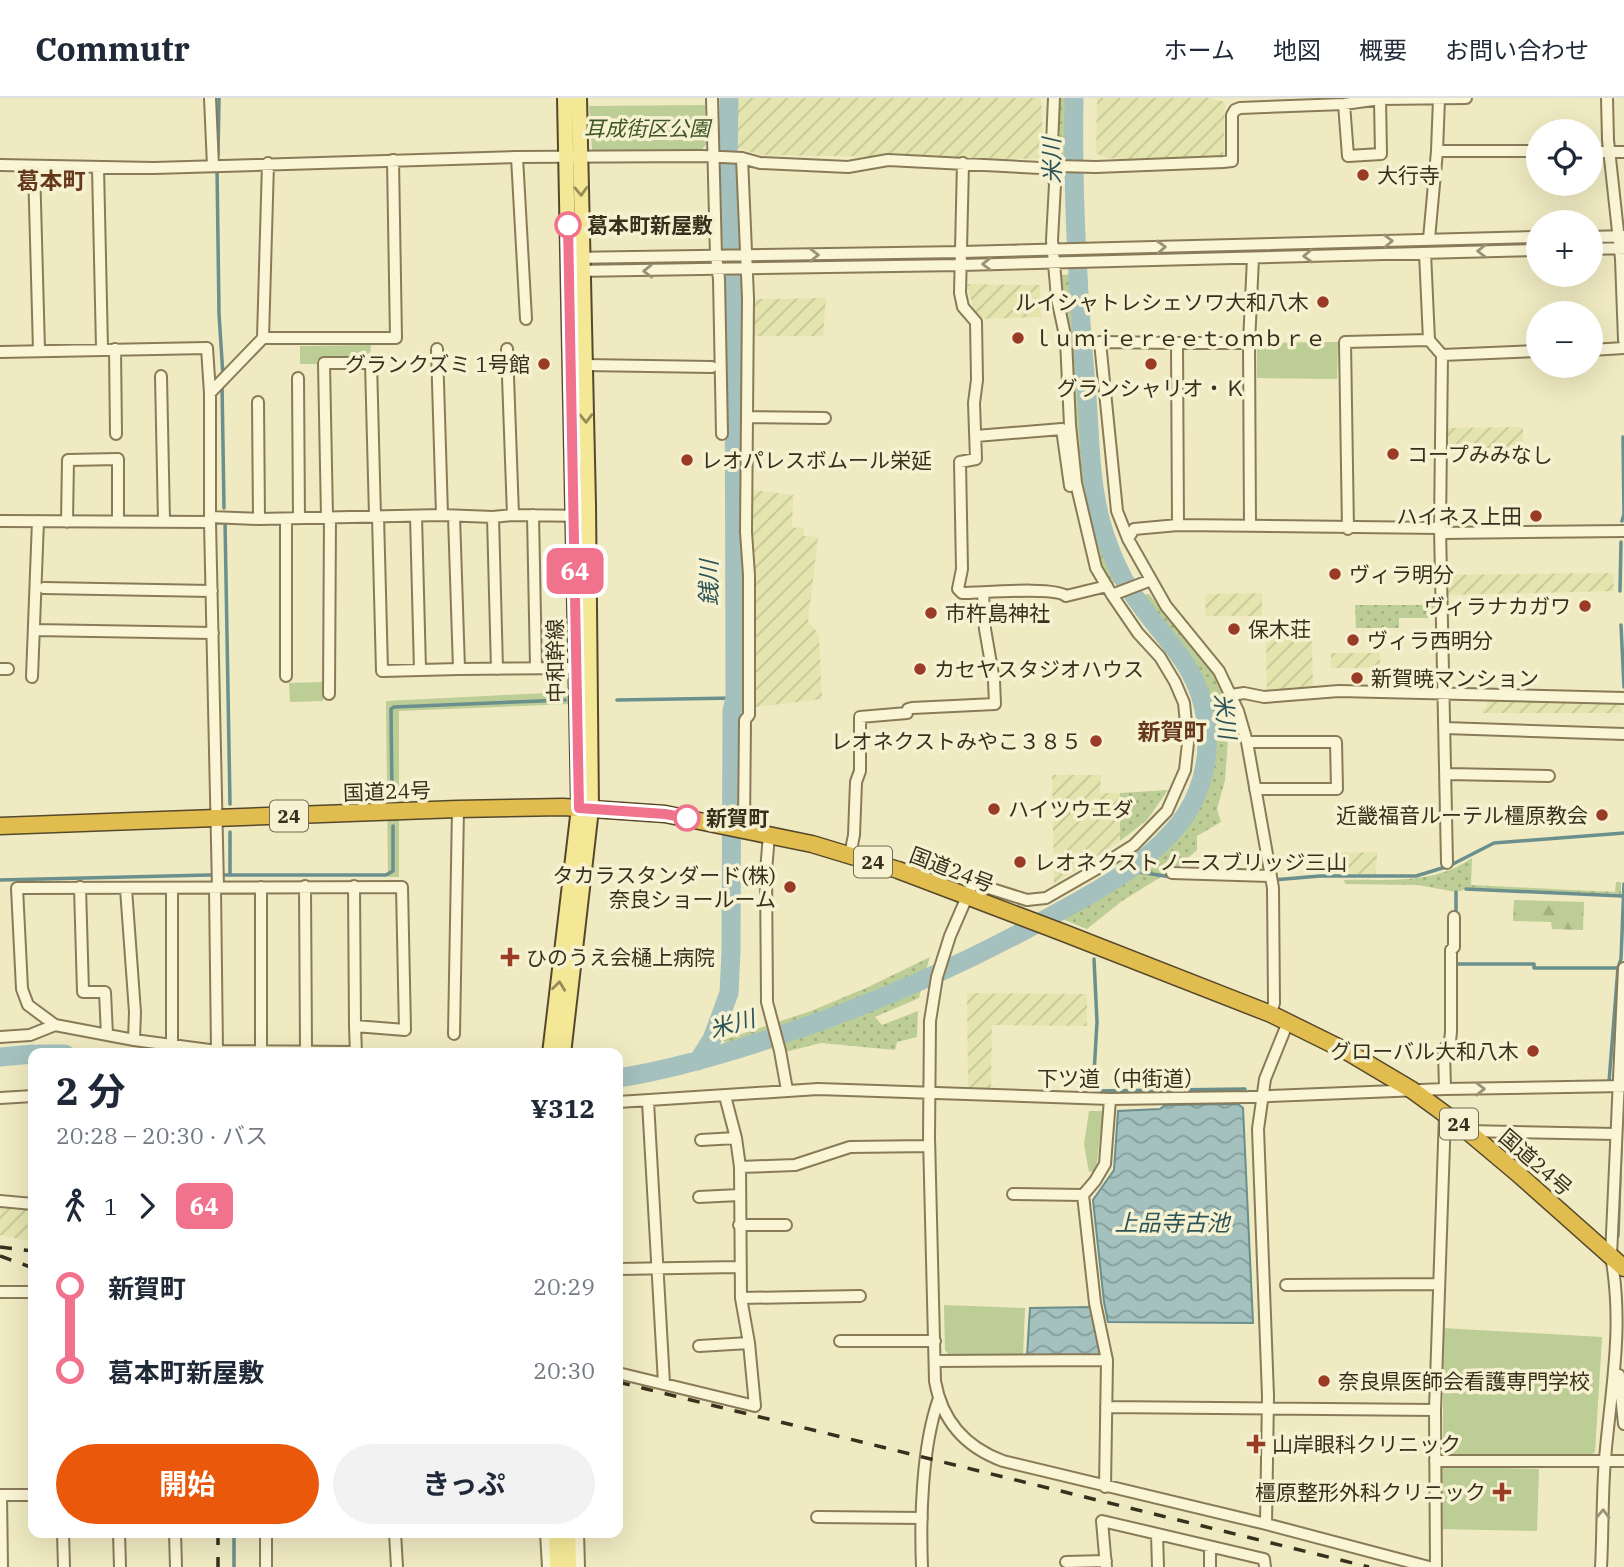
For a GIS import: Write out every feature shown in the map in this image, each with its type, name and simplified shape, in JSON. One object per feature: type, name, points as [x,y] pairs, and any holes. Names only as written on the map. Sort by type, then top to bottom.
[{"type":"highway","name":"国道24号","points":[[0,826],[458,809],[585,809],[665,814],[850,855],[1063,933],[1271,1014],[1348,1052],[1412,1090],[1467,1131],[1624,1268]]},
{"type":"main road","name":"中和幹線","points":[[565,98],[573,157],[585,809],[565,1048]]},
{"type":"main road","name":"中和幹線","points":[[573,157],[579,98]]},
{"type":"main road","name":"中和幹線","points":[[551,1048],[585,809],[576,667],[585,365],[576,264]]},
{"type":"main road","points":[[556,1538],[557,1567]]},
{"type":"main road","points":[[568,1538],[569,1567]]},
{"type":"street","points":[[210,98],[216,166]]},
{"type":"street","points":[[712,98],[720,270],[722,435]]},
{"type":"street","points":[[1054,98],[1058,298],[1066,340],[1073,460],[1084,519],[1096,568],[1175,682],[1184,703],[1188,743],[1185,770],[1178,791],[1167,811],[1134,845],[1046,898],[1027,900],[973,883],[950,936],[934,993],[928,1053],[938,1401],[948,1421],[959,1434],[988,1456],[1429,1567]]},
{"type":"street","points":[[0,165],[216,166],[517,157],[740,158],[760,163],[848,167],[888,159],[1054,166],[1232,161],[1232,115],[1235,110],[1344,104],[1365,99],[1466,98]]},
{"type":"street","points":[[1607,98],[1610,152],[1622,248],[1624,340]]},
{"type":"street","points":[[1344,104],[1348,156],[1381,155],[1380,99]]},
{"type":"street","points":[[1429,239],[1439,99]]},
{"type":"street","points":[[1437,151],[1526,151]]},
{"type":"street","points":[[1603,152],[1624,152]]},
{"type":"street","points":[[517,157],[526,319]]},
{"type":"street","points":[[740,158],[747,417],[749,715],[745,720],[742,829]]},
{"type":"street","points":[[263,338],[396,338],[393,160]]},
{"type":"street","points":[[210,393],[263,338],[268,163]]},
{"type":"street","points":[[963,163],[960,293],[964,307],[976,322],[976,459],[960,462],[961,569],[958,589],[962,593],[1045,591],[1062,592],[1066,596],[1112,592],[1149,581]]},
{"type":"street","points":[[34,166],[40,350]]},
{"type":"street","points":[[98,167],[102,348]]},
{"type":"street","points":[[1603,237],[1621,236]]},
{"type":"street","points":[[576,264],[744,256],[1526,237]]},
{"type":"street","points":[[1603,249],[1622,248]]},
{"type":"street","points":[[576,264],[720,270],[1526,250]]},
{"type":"street","points":[[1425,253],[1429,340],[1441,355],[1441,601],[1447,863]]},
{"type":"street","points":[[1250,525],[1249,343],[1253,258]]},
{"type":"street","points":[[1348,529],[1345,342],[1429,340]]},
{"type":"street","points":[[1249,343],[1100,342],[1117,511],[1149,581],[1219,671],[1232,695],[1247,742],[1273,888],[1275,1003],[1271,1014]]},
{"type":"street","points":[[1177,343],[1178,525]]},
{"type":"street","points":[[0,352],[207,348],[217,819],[217,1048]]},
{"type":"street","points":[[1603,349],[1624,348]]},
{"type":"street","points":[[115,349],[116,434]]},
{"type":"street","points":[[437,349],[442,515]]},
{"type":"street","points":[[507,349],[513,515]]},
{"type":"street","points":[[1441,355],[1526,351]]},
{"type":"street","points":[[329,694],[324,363],[371,363],[382,671],[576,667]]},
{"type":"street","points":[[585,365],[712,367]]},
{"type":"street","points":[[161,376],[164,521]]},
{"type":"street","points":[[298,378],[299,518]]},
{"type":"street","points":[[258,402],[259,519]]},
{"type":"street","points":[[747,417],[825,418]]},
{"type":"street","points":[[976,436],[1062,429],[1076,512],[1084,519]]},
{"type":"street","points":[[67,522],[68,460],[118,459],[118,522]]},
{"type":"street","points":[[0,520],[118,522],[442,515],[581,516]]},
{"type":"street","points":[[416,516],[420,670]]},
{"type":"street","points":[[454,516],[459,669]]},
{"type":"street","points":[[533,516],[536,667]]},
{"type":"street","points":[[494,517],[497,668]]},
{"type":"street","points":[[286,519],[286,676]]},
{"type":"street","points":[[32,677],[38,521]]},
{"type":"street","points":[[1128,539],[1135,529],[1178,525],[1441,531],[1624,531]]},
{"type":"street","points":[[44,588],[212,591]]},
{"type":"street","points":[[850,855],[854,835],[856,782],[860,771],[860,717],[907,713],[908,709],[912,708],[995,704],[983,593]]},
{"type":"street","points":[[34,630],[214,633]]},
{"type":"street","points":[[1232,695],[1244,693],[1264,697],[1339,691],[1624,698]]},
{"type":"street","points":[[1445,728],[1624,734]]},
{"type":"street","points":[[1247,742],[1336,742],[1336,789],[1255,789]]},
{"type":"street","points":[[1446,774],[1549,776]]},
{"type":"street","points":[[454,1034],[458,809]]},
{"type":"street","points":[[769,835],[766,871],[767,1002],[787,1090]]},
{"type":"street","points":[[1172,873],[1270,876]]},
{"type":"street","points":[[305,886],[306,1048]]},
{"type":"street","points":[[354,886],[355,1048]]},
{"type":"street","points":[[80,887],[83,992],[106,992],[107,1035]]},
{"type":"street","points":[[261,887],[261,1048]]},
{"type":"street","points":[[194,1048],[134,1040],[55,1024],[28,1005],[22,989],[17,888],[402,887],[405,1030],[355,1026]]},
{"type":"street","points":[[126,889],[135,1012],[134,1040]]},
{"type":"street","points":[[172,889],[172,1045]]},
{"type":"street","points":[[1445,1089],[1444,1050],[1450,1041],[1451,1032],[1451,950],[1454,947],[1454,917]]},
{"type":"street","points":[[1624,968],[1619,1137],[1611,1256],[1617,1291],[1617,1362],[1624,1424]]},
{"type":"street","points":[[1266,1524],[1268,1407],[1258,1129],[1261,1096],[1270,1062],[1288,1022]]},
{"type":"street","points":[[0,1037],[30,1035],[55,1024]]},
{"type":"street","name":"下ツ道（中街道）","points":[[623,1102],[787,1090],[858,1089],[1110,1099],[1621,1086]]},
{"type":"street","points":[[0,1098],[28,1096]]},
{"type":"street","points":[[623,1374],[755,1406],[739,1267],[740,1167],[725,1096]]},
{"type":"street","points":[[1013,1194],[1083,1195],[1096,1181],[1105,1164],[1110,1099]]},
{"type":"street","points":[[648,1102],[664,1383]]},
{"type":"street","points":[[1436,1567],[1435,1410],[1445,1114]]},
{"type":"street","points":[[1467,1131],[1619,1137]]},
{"type":"street","points":[[701,1140],[736,1138]]},
{"type":"street","points":[[740,1167],[795,1165],[849,1147],[929,1146]]},
{"type":"street","points":[[699,1197],[739,1195]]},
{"type":"street","points":[[1083,1195],[1095,1303],[1107,1360],[1105,1487]]},
{"type":"street","points":[[0,1202],[28,1204]]},
{"type":"street","points":[[739,1225],[786,1225]]},
{"type":"street","points":[[623,1269],[739,1267]]},
{"type":"street","points":[[1286,1285],[1439,1284]]},
{"type":"street","points":[[0,1292],[28,1292]]},
{"type":"street","points":[[741,1298],[860,1296]]},
{"type":"street","points":[[840,1340],[935,1341]]},
{"type":"street","points":[[698,1346],[749,1343]]},
{"type":"street","points":[[935,1361],[1107,1360]]},
{"type":"street","points":[[1601,1567],[1605,1461],[1617,1362]]},
{"type":"street","points":[[922,1567],[922,1518],[930,1425],[938,1401]]},
{"type":"street","points":[[1106,1407],[1435,1410]]},
{"type":"street","points":[[1435,1461],[1624,1461]]},
{"type":"street","points":[[2,1567],[1,1495],[28,1495]]},
{"type":"street","points":[[817,1517],[922,1518]]},
{"type":"street","points":[[1066,1562],[1106,1564],[1102,1521],[1264,1559],[1265,1567]]},
{"type":"street","points":[[1157,1534],[1158,1567]]},
{"type":"street","points":[[63,1538],[64,1567]]},
{"type":"street","points":[[119,1538],[120,1567]]},
{"type":"street","points":[[175,1538],[176,1567]]},
{"type":"street","points":[[266,1538],[266,1567]]},
{"type":"street","points":[[396,1538],[397,1567]]},
{"type":"street","points":[[546,1538],[548,1567]]},
{"type":"street","points":[[578,1538],[579,1567]]},
{"type":"street","points":[[1210,1546],[1210,1567]]},
{"type":"green space","points":[[736,98],[1041,98],[1044,159],[762,155],[737,148]]},
{"type":"green space","points":[[1060,98],[1067,98],[1068,160],[1058,160]]},
{"type":"green space","points":[[1097,98],[1210,98],[1225,102],[1223,162],[1106,158],[1096,153]]},
{"type":"green space","name":"耳成街区公園","points":[[705,105],[706,145],[701,150],[592,150],[589,106]]},
{"type":"green space","points":[[1072,274],[1085,464],[1093,516],[1120,581],[1115,583],[1109,581],[1100,562],[1081,490],[1061,275]]},
{"type":"green space","points":[[967,284],[1040,285],[1041,317],[976,319]]},
{"type":"green space","points":[[826,298],[823,336],[753,336],[753,299]]},
{"type":"green space","points":[[1338,342],[1337,379],[1257,378],[1257,343]]},
{"type":"green space","points":[[371,345],[370,357],[317,360],[317,364],[300,364],[300,346]]},
{"type":"green space","points":[[1523,427],[1523,449],[1446,450],[1446,428]]},
{"type":"green space","points":[[752,490],[793,495],[792,528],[804,527],[804,536],[818,537],[808,621],[819,635],[822,699],[756,707]]},
{"type":"green space","points":[[1613,573],[1614,591],[1447,595],[1447,575]]},
{"type":"green space","points":[[1262,593],[1262,616],[1205,616],[1206,594]]},
{"type":"green space","points":[[1149,594],[1211,671],[1234,714],[1241,739],[1228,740],[1225,780],[1217,809],[1221,822],[1197,836],[1197,850],[1180,865],[1122,901],[1087,929],[1060,918],[1122,880],[1163,846],[1194,808],[1207,776],[1211,722],[1209,703],[1187,656],[1141,595]]},
{"type":"green space","points":[[1355,605],[1433,605],[1438,612],[1438,618],[1399,618],[1399,628],[1356,628]]},
{"type":"green space","points":[[1266,635],[1312,636],[1313,687],[1267,692]]},
{"type":"green space","points":[[1331,653],[1380,653],[1380,668],[1331,668]]},
{"type":"green space","points":[[323,682],[323,701],[290,702],[289,683]]},
{"type":"green space","points":[[568,692],[568,704],[399,711],[399,877],[388,877],[386,701]]},
{"type":"green space","points":[[1487,699],[1621,703],[1622,713],[1483,713]]},
{"type":"green space","points":[[1052,775],[1101,775],[1100,793],[1120,793],[1120,841],[1054,884]]},
{"type":"green space","points":[[1168,790],[1147,820],[1120,841],[1120,793]]},
{"type":"green space","points":[[1377,852],[1376,875],[1328,873],[1328,853]]},
{"type":"green space","points":[[1472,858],[1471,885],[1615,892],[1616,882],[1621,882],[1621,894],[1470,888],[1456,892],[1418,885],[1345,884],[1344,880],[1427,877],[1457,867]]},
{"type":"green space","points":[[1514,900],[1584,902],[1583,930],[1552,929],[1551,922],[1513,921]]},
{"type":"green space","points":[[930,957],[925,973],[855,1006],[747,1041],[725,1043],[723,1040],[811,1011]]},
{"type":"green space","points":[[921,989],[919,998],[875,1017],[882,1025],[918,1011],[917,1037],[897,1042],[895,1050],[821,1043],[785,1052],[782,1042],[851,1019]]},
{"type":"green space","points":[[967,993],[1087,994],[1087,1026],[992,1025],[991,1088],[968,1088]]},
{"type":"green space","points":[[1089,1111],[1103,1111],[1096,1171],[1089,1172],[1084,1144]]},
{"type":"green space","points":[[14,1205],[28,1209],[28,1241],[0,1235],[0,1206]]},
{"type":"green space","points":[[944,1305],[1025,1308],[1023,1356],[950,1356],[945,1350]]},
{"type":"green space","points":[[1443,1328],[1602,1337],[1595,1452],[1589,1457],[1449,1456],[1443,1451]]},
{"type":"green space","points":[[1435,1466],[1539,1469],[1537,1531],[1437,1529]]},
{"type":"water","name":"上品寺古池","points":[[1238,1104],[1243,1108],[1253,1323],[1108,1322],[1093,1200],[1114,1170],[1118,1111],[1160,1109],[1165,1105]]},
{"type":"water","points":[[1091,1307],[1104,1356],[1027,1356],[1030,1308]]},
{"type":"waterway","points":[[218,155],[219,98]]},
{"type":"waterway","name":"銭川","points":[[698,1061],[712,1039],[729,993],[731,952],[732,711],[735,698],[734,287],[728,167],[729,98]]},
{"type":"waterway","name":"米川","points":[[623,1077],[693,1062],[803,1028],[912,985],[983,952],[1085,897],[1131,868],[1172,832],[1193,802],[1205,767],[1207,743],[1205,716],[1199,693],[1179,655],[1124,580],[1105,536],[1095,491],[1076,248],[1074,98]]},
{"type":"waterway","points":[[217,167],[219,314],[223,376]]},
{"type":"waterway","points":[[222,383],[224,508]]},
{"type":"waterway","points":[[1622,521],[1623,437]]},
{"type":"waterway","points":[[225,521],[230,804]]},
{"type":"waterway","points":[[1620,591],[1621,542]]},
{"type":"waterway","points":[[1621,625],[1624,687]]},
{"type":"waterway","points":[[617,700],[735,698]]},
{"type":"waterway","points":[[392,797],[391,709],[394,707],[565,700]]},
{"type":"waterway","points":[[0,880],[209,875],[386,875],[393,871],[393,826]]},
{"type":"waterway","points":[[230,832],[230,875]]},
{"type":"waterway","points":[[1273,880],[1320,876],[1416,876],[1449,866],[1494,843],[1624,833]]},
{"type":"waterway","points":[[1133,865],[1139,872],[1171,877]]},
{"type":"waterway","points":[[1609,1082],[1618,968],[1621,959],[1624,884]]},
{"type":"waterway","points":[[1466,889],[1623,896]]},
{"type":"waterway","points":[[1456,892],[1456,915]]},
{"type":"waterway","points":[[1094,959],[1097,1022],[1093,1091],[1245,1089]]},
{"type":"waterway","points":[[1454,964],[1618,968]]},
{"type":"waterway","name":"米川","points":[[0,1057],[28,1054]]},
{"type":"waterway","points":[[1618,1236],[1621,1144]]},
{"type":"waterway","points":[[234,1538],[234,1567]]},
{"type":"railway","points":[[0,1247],[28,1250]]},
{"type":"railway","points":[[0,1256],[28,1266]]},
{"type":"railway","points":[[623,1383],[1369,1567]]},
{"type":"railway","points":[[218,1538],[218,1567]]},
{"type":"bus line","name":"64","points":[[568,225],[579,808],[687,818]]},
{"type":"place","name":"大行寺","points":[[1363,175]]},
{"type":"place","name":"葛本町新屋敷","points":[[568,225]]},
{"type":"place","name":"ルイシャトレシェソワ大和八木","points":[[1323,302]]},
{"type":"place","name":"ｌｕｍｉｅｒｅｅｔｏｍｂｒｅ","points":[[1018,338]]},
{"type":"place","name":"グランクズミ 1号館","points":[[544,364]]},
{"type":"place","name":"グランシャリオ・Ｋ","points":[[1151,364]]},
{"type":"place","name":"コープみみなし","points":[[1393,454]]},
{"type":"place","name":"レオパレスボムール栄延","points":[[687,460]]},
{"type":"place","name":"ハイネス上田","points":[[1536,516]]},
{"type":"place","name":"ヴィラ明分","points":[[1335,574]]},
{"type":"place","name":"ヴィラナカガワ","points":[[1585,606]]},
{"type":"place","name":"市杵島神社","points":[[931,613]]},
{"type":"place","name":"保木荘","points":[[1234,629]]},
{"type":"place","name":"ヴィラ西明分","points":[[1353,640]]},
{"type":"place","name":"カセヤスタジオハウス","points":[[920,669]]},
{"type":"place","name":"新賀暁マンション","points":[[1357,678]]},
{"type":"place","name":"レオネクストみやこ３８５","points":[[1096,741]]},
{"type":"place","name":"ハイツウエダ","points":[[994,809]]},
{"type":"place","name":"近畿福音ルーテル橿原教会","points":[[1602,815]]},
{"type":"place","name":"新賀町","points":[[687,818]]},
{"type":"place","name":"レオネクストノースブリッジ三山","points":[[1020,862]]},
{"type":"place","name":"タカラスタンダード(株) 奈良ショールーム","points":[[790,887]]},
{"type":"place","name":"ひのうえ会樋上病院","points":[[510,957]]},
{"type":"place","name":"グローバル大和八木","points":[[1533,1051]]},
{"type":"place","name":"奈良県医師会看護専門学校","points":[[1324,1381]]},
{"type":"place","name":"山岸眼科クリニック","points":[[1256,1444]]},
{"type":"place","name":"橿原整形外科クリニック","points":[[1502,1492]]},
{"type":"district","name":"葛本町","points":[[51,180]]},
{"type":"district","name":"新賀町","points":[[1172,731]]}]
